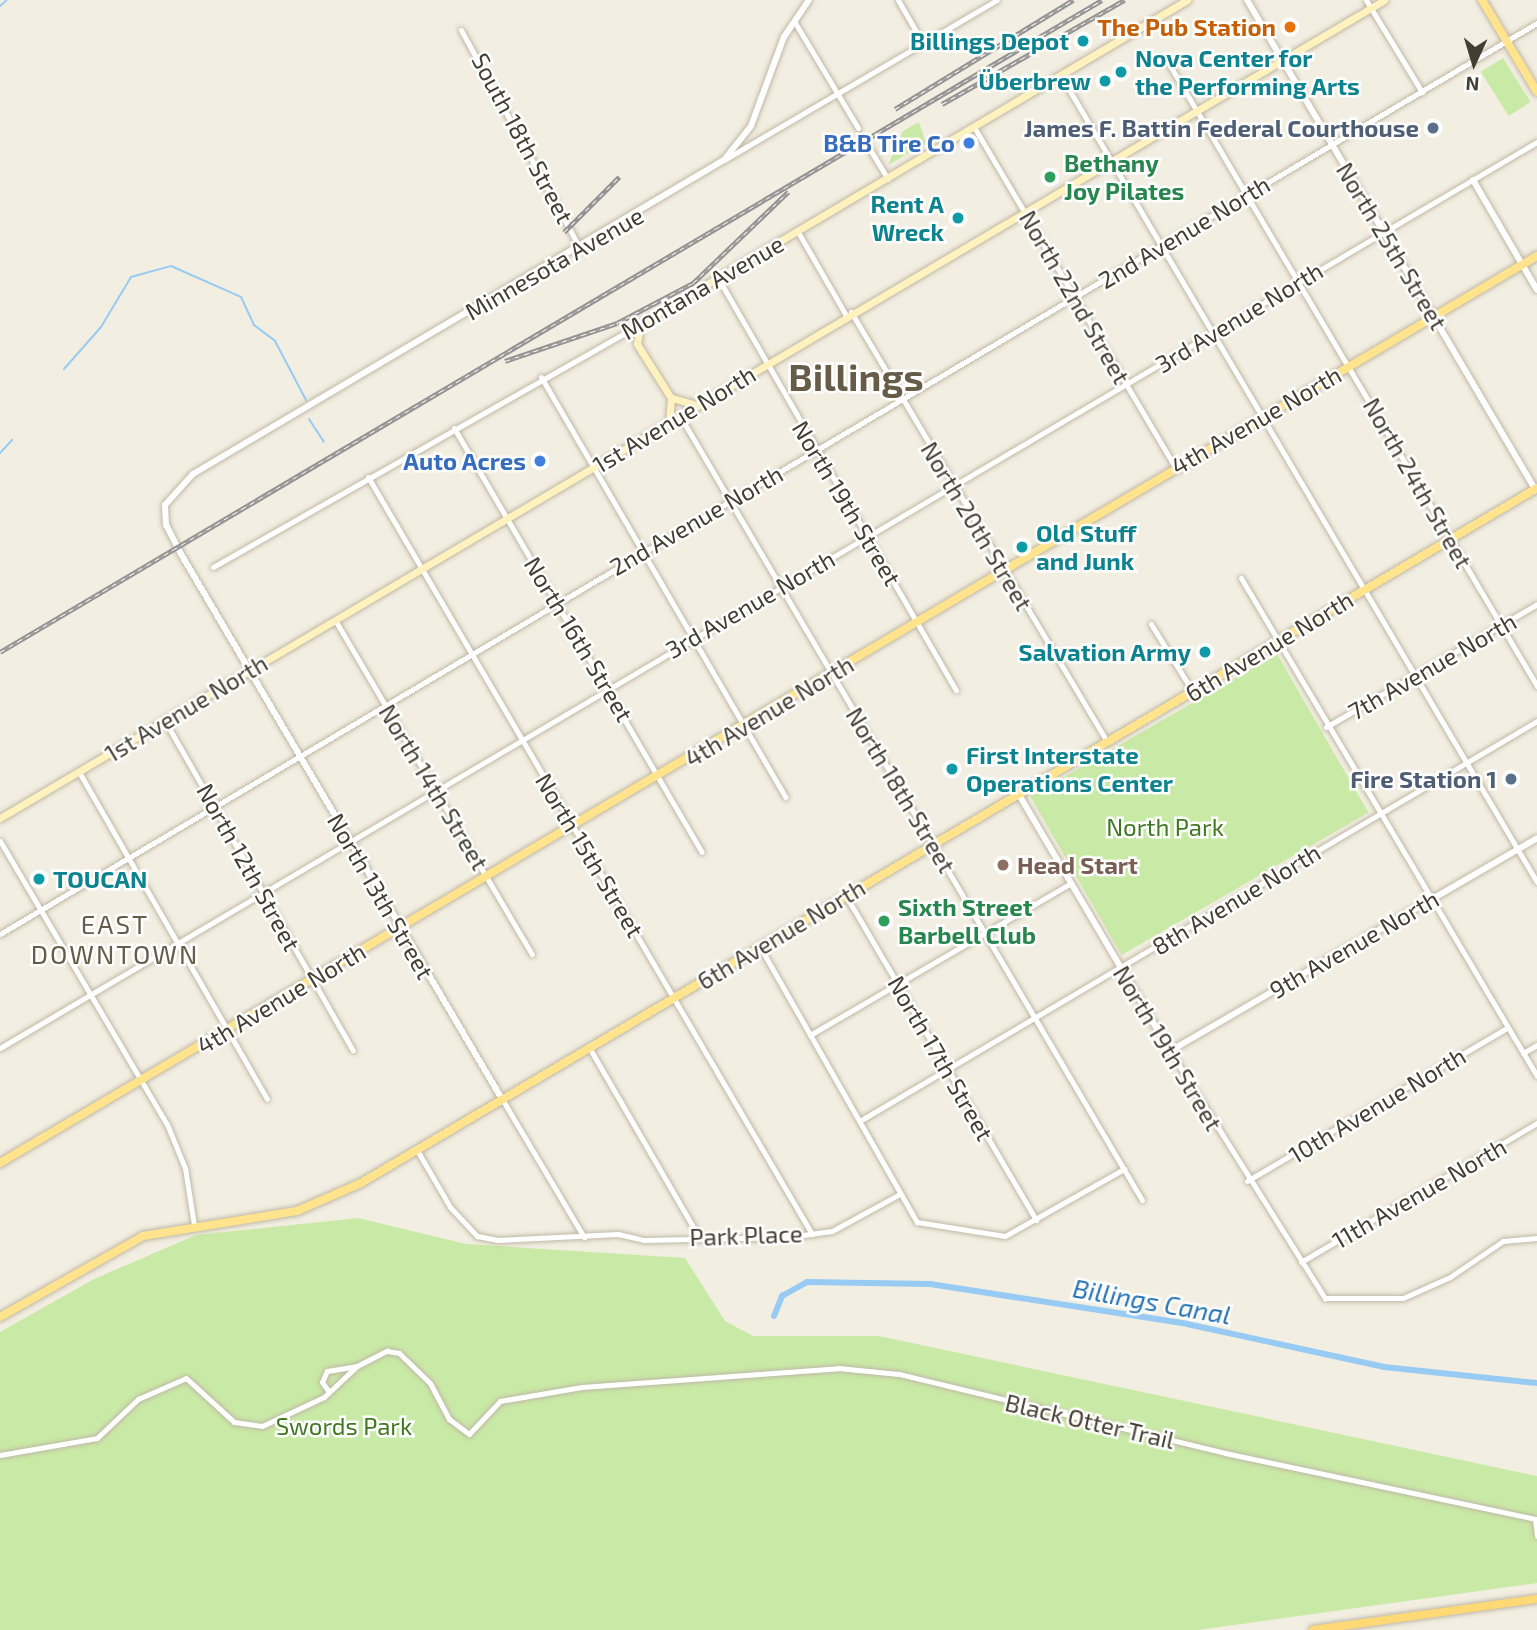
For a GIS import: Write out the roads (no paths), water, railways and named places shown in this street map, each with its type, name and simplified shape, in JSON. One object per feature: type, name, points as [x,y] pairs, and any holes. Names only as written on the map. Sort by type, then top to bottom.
[{"type":"highway","points":[[1313,1630],[1537,1599]]},
{"type":"main road","name":"Montana Avenue","points":[[640,324],[1188,0]]},
{"type":"main road","name":"1st Avenue North","points":[[0,818],[699,405],[849,313],[1384,0]]},
{"type":"main road","points":[[1482,0],[1537,92]]},
{"type":"main road","name":"4th Avenue North","points":[[0,1163],[229,1031],[1003,572],[1175,467],[1537,256]]},
{"type":"main road","points":[[640,324],[637,344],[671,398],[669,422]]},
{"type":"main road","points":[[671,398],[699,405]]},
{"type":"main road","name":"6th Avenue North","points":[[0,1317],[125,1244],[194,1225],[306,1207],[417,1150],[1106,740],[1193,692],[1536,489]]},
{"type":"street","points":[[724,160],[751,126],[793,21],[810,0]]},
{"type":"street","points":[[898,0],[924,45]]},
{"type":"street","name":"Minnesota Avenue","points":[[181,554],[163,512],[180,482],[997,0]]},
{"type":"street","name":"North 25th Street","points":[[1247,0],[1536,489]]},
{"type":"street","points":[[1366,0],[1422,92]]},
{"type":"street","points":[[793,21],[858,128]]},
{"type":"street","name":"2nd Avenue North","points":[[0,934],[556,602],[1333,146],[1537,23]]},
{"type":"street","name":"South 18th Street","points":[[461,30],[580,248]]},
{"type":"street","name":"North 24th Street","points":[[1169,64],[1246,195],[1301,280],[1537,686]]},
{"type":"street","points":[[1061,76],[1537,882]]},
{"type":"street","name":"North 22nd Street","points":[[974,127],[1175,467]]},
{"type":"street","name":"3rd Avenue North","points":[[0,1047],[92,996],[263,890],[435,792],[780,585],[867,537],[1537,142]]},
{"type":"street","points":[[866,143],[888,179]]},
{"type":"street","points":[[1468,171],[1537,290]]},
{"type":"street","name":"North 20th Street","points":[[798,232],[902,399],[1003,572],[1106,740]]},
{"type":"street","name":"North 19th Street","points":[[718,278],[956,690]]},
{"type":"street","name":"Montana Avenue","points":[[213,567],[541,377],[640,324]]},
{"type":"street","points":[[618,335],[637,344]]},
{"type":"street","points":[[541,377],[785,797]]},
{"type":"street","name":"North 18th Street","points":[[680,416],[1142,1200]]},
{"type":"street","name":"North 16th Street","points":[[454,428],[660,776],[702,852]]},
{"type":"street","name":"North 15th Street","points":[[368,477],[812,1234]]},
{"type":"street","name":"North 13th Street","points":[[181,554],[348,842],[584,1237]]},
{"type":"street","points":[[1241,578],[1326,727],[1537,1076]]},
{"type":"street","name":"7th Avenue North","points":[[1326,727],[1537,604]]},
{"type":"street","name":"North 14th Street","points":[[335,620],[532,954]]},
{"type":"street","points":[[1151,624],[1193,692]]},
{"type":"street","name":"North 12th Street","points":[[165,721],[216,806],[311,980],[353,1050]]},
{"type":"street","name":"8th Avenue North","points":[[863,1119],[1033,1016],[1119,969],[1537,722]]},
{"type":"street","points":[[79,772],[267,1099]]},
{"type":"street","name":"North 19th Street","points":[[1018,793],[1119,969],[1247,1181],[1325,1298],[1403,1298],[1450,1277],[1503,1241],[1537,1238]]},
{"type":"street","name":"9th Avenue North","points":[[1170,1051],[1537,838]]},
{"type":"street","points":[[0,841],[142,1079],[185,1168],[194,1225]]},
{"type":"street","points":[[810,1035],[896,982],[1071,883]]},
{"type":"street","name":"North 17th Street","points":[[846,896],[1036,1220]]},
{"type":"street","points":[[761,947],[810,1035],[863,1119],[917,1222],[1005,1236],[1124,1169]]},
{"type":"street","name":"10th Avenue North","points":[[1247,1181],[1507,1028]]},
{"type":"street","points":[[1523,1053],[1537,1045]]},
{"type":"street","points":[[590,1049],[698,1236]]},
{"type":"street","name":"11th Avenue North","points":[[1301,1262],[1537,1123]]},
{"type":"street","name":"Park Place","points":[[417,1150],[450,1207],[477,1236],[541,1239],[812,1234],[855,1222],[900,1194]]},
{"type":"street","name":"Black Otter Trail","points":[[357,1366],[387,1350],[399,1353],[430,1383],[449,1419],[469,1434],[500,1401],[809,1367],[900,1374],[1275,1465],[1535,1519],[1537,1536]]},
{"type":"street","points":[[0,1455],[97,1438],[138,1399],[186,1378],[234,1422],[252,1428],[329,1392],[357,1366]]},
{"type":"street","points":[[329,1392],[322,1382],[327,1371],[357,1366]]},
{"type":"waterway","points":[[0,6],[7,0]]},
{"type":"waterway","points":[[64,369],[101,327],[131,277],[171,266],[241,297],[254,325],[275,341],[306,400]]},
{"type":"waterway","points":[[309,419],[324,442]]},
{"type":"waterway","points":[[0,453],[12,440]]},
{"type":"waterway","name":"Billings Canal","points":[[774,1316],[782,1296],[807,1282],[930,1284],[1187,1324],[1384,1367],[1537,1383]]},
{"type":"tunnel","points":[[858,128],[866,143]]},
{"type":"railway","points":[[895,109],[1073,0]]},
{"type":"railway","points":[[0,652],[1102,0]]},
{"type":"railway","points":[[942,104],[1124,0]]},
{"type":"railway","points":[[564,232],[619,177]]},
{"type":"railway","points":[[505,361],[617,323],[693,283],[788,192]]},
{"type":"place","name":"The Pub Station","points":[[1290,27]]},
{"type":"place","name":"Billings Depot","points":[[1083,41]]},
{"type":"place","name":"Nova Center for the Performing Arts","points":[[1121,72]]},
{"type":"place","name":"Überbrew","points":[[1105,81]]},
{"type":"place","name":"James F. Battin Federal Courthouse","points":[[1433,128]]},
{"type":"place","name":"B&B Tire Co","points":[[969,143]]},
{"type":"place","name":"Bethany Joy Pilates","points":[[1050,177]]},
{"type":"place","name":"Rent A Wreck","points":[[958,218]]},
{"type":"place","name":"Auto Acres","points":[[540,461]]},
{"type":"place","name":"Old Stuff and Junk","points":[[1022,547]]},
{"type":"place","name":"Salvation Army","points":[[1205,652]]},
{"type":"place","name":"First Interstate Operations Center","points":[[952,769]]},
{"type":"place","name":"Fire Station 1","points":[[1511,779]]},
{"type":"place","name":"Head Start","points":[[1003,865]]},
{"type":"place","name":"TOUCAN","points":[[39,879]]},
{"type":"place","name":"Sixth Street Barbell Club","points":[[884,921]]},
{"type":"district","name":"Billings","points":[[856,377]]},
{"type":"district","name":"EAST DOWNTOWN","points":[[115,939]]},
{"type":"park label","name":"North Park","points":[[1165,827]]},
{"type":"park label","name":"Swords Park","points":[[344,1426]]}]
